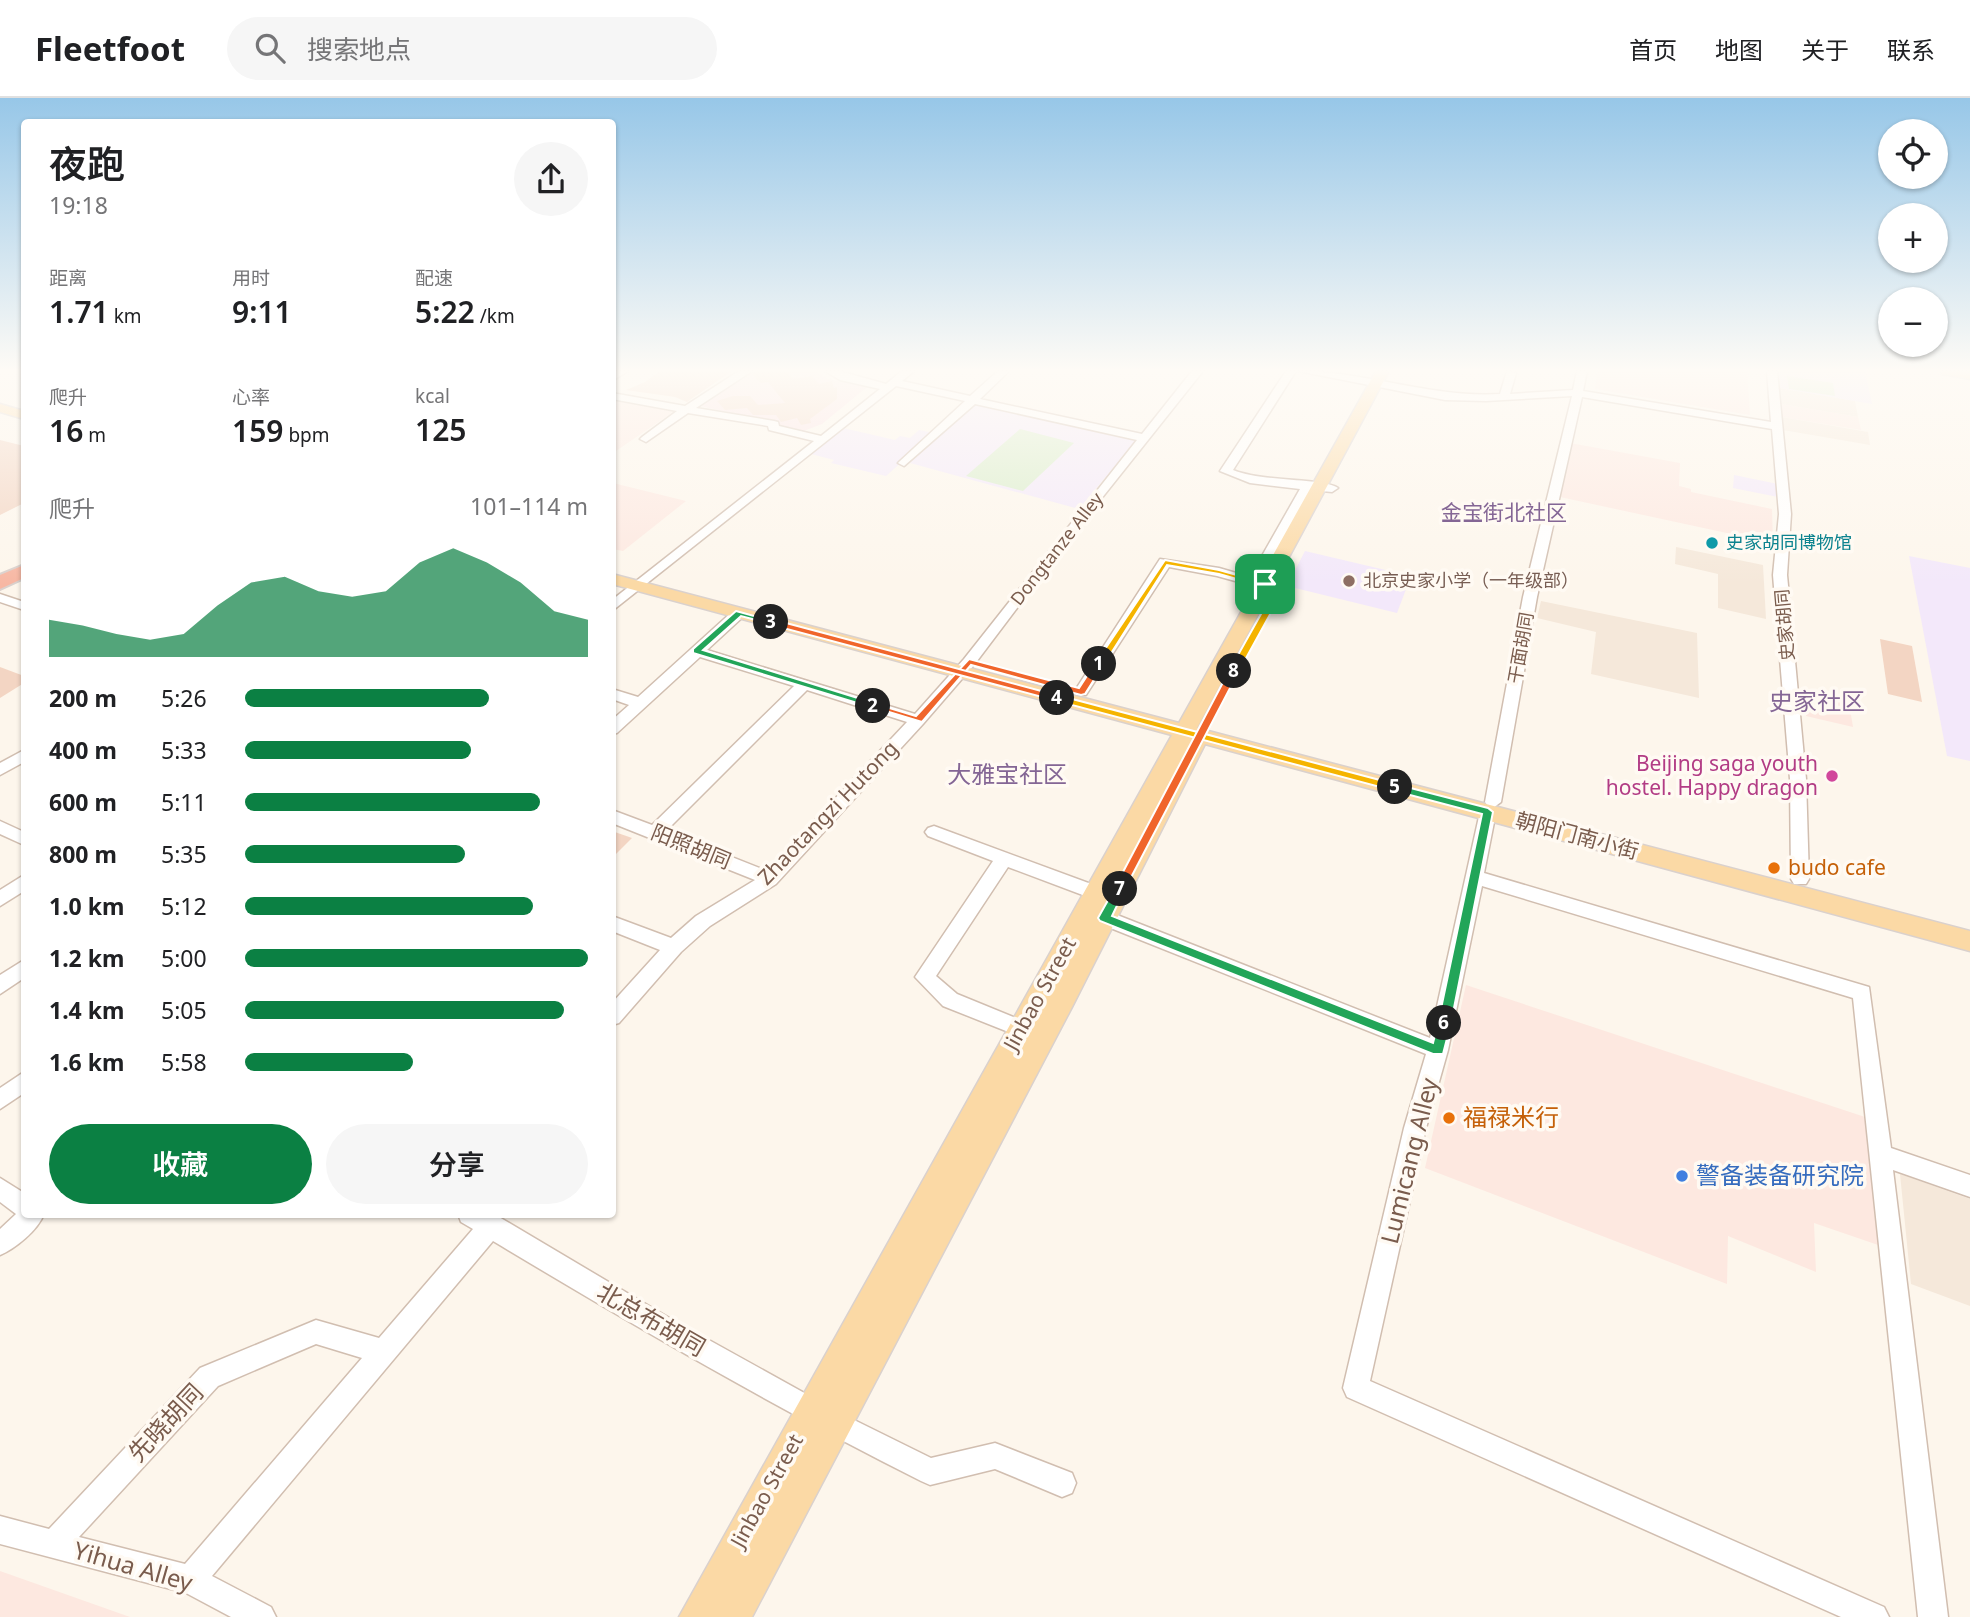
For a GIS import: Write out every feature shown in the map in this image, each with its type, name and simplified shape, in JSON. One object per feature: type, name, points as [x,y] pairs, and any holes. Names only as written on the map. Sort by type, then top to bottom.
[{"type":"highway","points":[[0,569],[21,558]]},
{"type":"highway","points":[[0,583],[21,572]]},
{"type":"main road","name":"Jinbao Street","points":[[732,1617],[1104,918],[1194,728],[1266,585],[1347,442]]},
{"type":"main road","points":[[616,568],[739,613],[1081,692],[1194,728]]},
{"type":"main road","points":[[616,579],[646,581],[1194,728]]},
{"type":"main road","name":"Jinbao Street","points":[[698,1617],[1096,893],[1194,728]]},
{"type":"main road","name":"朝阳门南小街","points":[[1194,728],[1490,807],[1970,941]]},
{"type":"main road","name":"朝阳门南小街","points":[[1490,807],[1800,880],[1970,925]]},
{"type":"street","points":[[616,604],[822,442]]},
{"type":"street","points":[[904,463],[927,442]]},
{"type":"street","name":"Dongtanze Alley","points":[[964,667],[1142,442]]},
{"type":"street","points":[[1245,442],[1226,471],[1267,481],[1320,486]]},
{"type":"street","name":"干面胡同","points":[[1490,807],[1531,597],[1566,442]]},
{"type":"street","name":"史家胡同","points":[[1780,442],[1784,514],[1780,575],[1797,779],[1800,880]]},
{"type":"street","points":[[1081,692],[1165,562],[1266,585]]},
{"type":"street","points":[[0,598],[21,605]]},
{"type":"street","points":[[616,725],[739,613]]},
{"type":"street","points":[[696,651],[918,720]]},
{"type":"street","name":"Zhaotangzi Hutong","points":[[616,1012],[674,947],[703,921],[770,878],[964,667]]},
{"type":"street","points":[[654,832],[804,685]]},
{"type":"street","points":[[616,695],[640,703]]},
{"type":"street","points":[[0,770],[21,757]]},
{"type":"street","name":"Lumicang Alley","points":[[1490,807],[1438,1050],[1415,1128],[1356,1388],[1874,1617]]},
{"type":"street","name":"阳照胡同","points":[[616,818],[770,878]]},
{"type":"street","points":[[0,827],[21,838]]},
{"type":"street","points":[[934,832],[1096,893]]},
{"type":"street","points":[[1005,859],[925,977],[950,1000],[1021,1029]]},
{"type":"street","points":[[1475,877],[1861,993],[1933,1617]]},
{"type":"street","points":[[0,899],[21,884]]},
{"type":"street","points":[[1104,918],[1438,1050]]},
{"type":"street","points":[[616,925],[674,947]]},
{"type":"street","points":[[0,986],[21,970]]},
{"type":"street","points":[[0,1100],[21,1082]]},
{"type":"street","points":[[1880,1155],[1970,1186]]},
{"type":"street","points":[[0,1189],[21,1204]]},
{"type":"street","points":[[0,1244],[29,1218]]},
{"type":"street","points":[[190,1580],[383,1351],[480,1220]]},
{"type":"street","name":"北总布胡同","points":[[480,1220],[662,1328],[835,1424],[930,1472],[995,1455],[1062,1483]]},
{"type":"street","name":"先晓胡同","points":[[54,1544],[209,1377],[316,1332],[383,1351]]},
{"type":"street","name":"Yihua Alley","points":[[0,1530],[190,1580],[261,1617]]},
{"type":"shaded area","points":[[616,442],[629,442],[616,451]]},
{"type":"shaded area","points":[[826,442],[924,442],[886,476],[831,463],[834,460],[811,454]]},
{"type":"shaded area","points":[[932,442],[1135,442],[1079,509],[910,463]]},
{"type":"shaded area","points":[[1570,443],[1680,463],[1679,486],[1691,489],[1691,492],[1772,509],[1773,543],[1560,497]]},
{"type":"shaded area","points":[[1734,475],[1778,484],[1778,497],[1733,488]]},
{"type":"shaded area","points":[[616,484],[686,501],[623,551],[616,550]]},
{"type":"shaded area","points":[[1676,547],[1763,565],[1766,619],[1718,608],[1718,574],[1675,564]]},
{"type":"shaded area","name":"北京史家小学（一年级部）","points":[[1305,551],[1411,576],[1397,613],[1287,586]]},
{"type":"shaded area","points":[[1909,556],[1970,568],[1970,761],[1947,756]]},
{"type":"shaded area","points":[[1541,601],[1697,633],[1699,698],[1591,674],[1596,632],[1537,618]]},
{"type":"shaded area","points":[[1802,687],[1848,697],[1853,727],[1806,716]]},
{"type":"shaded area","points":[[1466,985],[1865,1117],[1881,1246],[1814,1223],[1816,1272],[1728,1236],[1727,1284],[1425,1168]]},
{"type":"shaded area","points":[[1900,1174],[1970,1199],[1970,1306],[1911,1284]]},
{"type":"shaded area","points":[[0,1571],[130,1617],[0,1617]]},
{"type":"green space","points":[[1005,442],[1074,443],[1023,491],[966,476]]},
{"type":"building","points":[[0,442],[8,442],[21,445],[21,504],[0,515]]},
{"type":"building","points":[[1880,639],[1912,646],[1922,702],[1888,694]]},
{"type":"building","points":[[0,667],[21,675],[21,685],[0,698]]},
{"type":"building","points":[[616,832],[632,838],[616,854]]},
{"type":"place","name":"史家胡同博物馆","points":[[1712,543]]},
{"type":"place","name":"北京史家小学（一年级部）","points":[[1349,581]]},
{"type":"place","name":"Beijing saga youth hostel. Happy dragon","points":[[1832,776]]},
{"type":"place","name":"budo cafe","points":[[1774,868]]},
{"type":"place","name":"福禄米行","points":[[1449,1118]]},
{"type":"place","name":"警备装备研究院","points":[[1682,1176]]},
{"type":"district","name":"金宝街北社区","points":[[1504,513]]},
{"type":"district","name":"史家社区","points":[[1817,702]]},
{"type":"district","name":"大雅宝社区","points":[[1007,775]]},
{"type":"route","points":[[1265,584],[1165,562],[1081,692],[969,662],[960,671],[918,720],[696,651],[739,613],[960,671],[1076,704],[1184,731],[1199,736],[1488,812],[1438,1050],[1104,918],[1199,736],[1205,723],[1279,589],[1265,584]]}]
